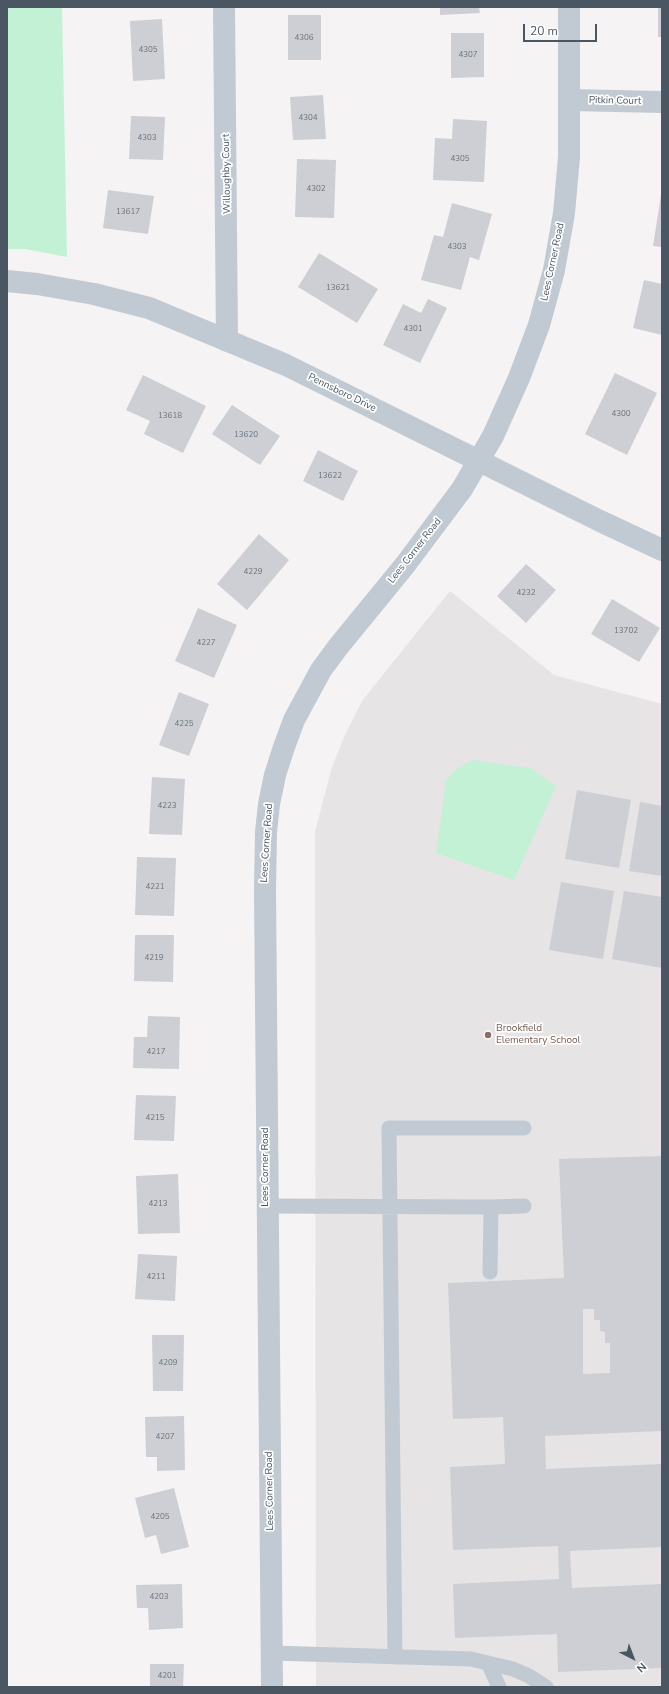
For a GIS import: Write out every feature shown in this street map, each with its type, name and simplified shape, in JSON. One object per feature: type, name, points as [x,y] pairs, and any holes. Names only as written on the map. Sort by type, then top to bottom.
[{"type":"street","name":"Willoughby Court","points":[[224,7],[227,340]]},
{"type":"street","name":"Lees Corner Road","points":[[272,1687],[264,890],[266,832],[275,775],[294,720],[321,670],[405,565],[462,489],[493,436],[519,378],[539,325],[554,270],[564,206],[568,157],[569,7]]},
{"type":"street","name":"Pitkin Court","points":[[569,100],[662,102]]},
{"type":"street","name":"Pennsboro Drive","points":[[7,281],[37,284],[94,294],[149,308],[227,340],[286,365],[600,522],[662,550]]},
{"type":"lane","points":[[396,1657],[389,1128],[524,1128]]},
{"type":"lane","points":[[266,1206],[524,1206]]},
{"type":"lane","points":[[490,1272],[491,1207]]},
{"type":"lane","points":[[272,1653],[471,1659],[489,1665],[518,1671],[546,1687]]},
{"type":"lane","points":[[489,1665],[499,1687]]},
{"type":"shaded area","name":"Brookfield Elementary School","points":[[450,591],[554,675],[662,704],[662,1687],[316,1687],[315,832],[332,767],[344,737],[362,701]]},
{"type":"green space","points":[[7,7],[62,7],[67,257],[25,249],[7,249]]},
{"type":"green space","points":[[473,760],[530,768],[556,786],[514,880],[436,853],[446,780],[458,768]]},
{"type":"building","points":[[440,7],[479,7],[480,13],[440,15]]},
{"type":"building","points":[[658,7],[662,7],[662,37],[658,37]]},
{"type":"building","points":[[288,15],[321,15],[321,60],[288,60]]},
{"type":"building","points":[[162,19],[165,79],[133,81],[130,21]]},
{"type":"building","points":[[451,33],[484,33],[484,77],[451,78]]},
{"type":"building","points":[[323,95],[326,139],[293,140],[290,97]]},
{"type":"building","points":[[131,116],[165,117],[163,160],[129,159]]},
{"type":"building","points":[[453,119],[487,121],[484,182],[433,180],[435,138],[452,139]]},
{"type":"building","points":[[297,159],[336,160],[334,218],[295,217]]},
{"type":"building","points":[[108,190],[154,196],[148,234],[103,228]]},
{"type":"building","points":[[662,195],[662,247],[653,246]]},
{"type":"building","points":[[452,203],[492,214],[479,260],[470,257],[461,290],[421,280],[434,235],[443,237]]},
{"type":"building","points":[[319,253],[378,289],[357,323],[298,287]]},
{"type":"building","points":[[644,280],[662,284],[662,335],[633,328]]},
{"type":"building","points":[[428,299],[447,308],[420,363],[383,345],[403,304],[421,313]]},
{"type":"building","points":[[615,373],[657,393],[627,455],[585,434]]},
{"type":"building","points":[[143,375],[206,406],[183,453],[144,434],[150,421],[126,410]]},
{"type":"building","points":[[232,405],[280,436],[260,465],[212,434]]},
{"type":"building","points":[[318,450],[358,471],[343,501],[303,481]]},
{"type":"building","points":[[259,534],[289,560],[247,610],[217,584]]},
{"type":"building","points":[[526,564],[556,590],[526,623],[497,596]]},
{"type":"building","points":[[612,599],[660,628],[639,662],[591,634]]},
{"type":"building","points":[[198,608],[237,625],[214,678],[175,661]]},
{"type":"building","points":[[179,692],[209,704],[189,756],[159,745]]},
{"type":"building","points":[[152,777],[185,779],[182,835],[149,834]]},
{"type":"building","points":[[577,790],[631,800],[619,868],[565,859]]},
{"type":"building","points":[[640,802],[662,806],[662,876],[629,871]]},
{"type":"building","points":[[137,857],[176,858],[174,916],[135,915]]},
{"type":"building","points":[[561,882],[614,891],[603,959],[549,950]]},
{"type":"building","points":[[624,891],[662,897],[662,968],[612,959]]},
{"type":"building","points":[[135,935],[174,935],[173,982],[134,981]]},
{"type":"building","points":[[148,1016],[180,1017],[179,1069],[133,1068],[134,1037],[147,1037]]},
{"type":"building","points":[[136,1095],[176,1096],[174,1141],[134,1140]]},
{"type":"building","points":[[662,1156],[662,1431],[545,1436],[546,1469],[662,1464],[662,1547],[570,1551],[572,1588],[662,1584],[662,1668],[558,1672],[557,1634],[455,1638],[453,1584],[559,1579],[558,1546],[453,1550],[450,1467],[505,1464],[503,1417],[453,1419],[448,1283],[564,1278],[559,1159]],"holes":[[[583,1309],[594,1309],[594,1320],[600,1320],[600,1331],[605,1332],[605,1343],[610,1343],[610,1373],[583,1374]]]},
{"type":"building","points":[[178,1174],[180,1233],[138,1234],[136,1176]]},
{"type":"building","points":[[138,1254],[177,1256],[175,1301],[135,1299]]},
{"type":"building","points":[[152,1335],[184,1335],[183,1391],[153,1391]]},
{"type":"building","points":[[184,1416],[185,1470],[157,1471],[157,1457],[146,1457],[145,1417]]},
{"type":"building","points":[[174,1488],[189,1547],[161,1554],[156,1535],[145,1538],[135,1498]]},
{"type":"building","points":[[182,1584],[183,1628],[149,1630],[148,1608],[137,1608],[136,1585]]},
{"type":"building","points":[[150,1664],[184,1664],[183,1687],[150,1687]]},
{"type":"place","name":"Brookfield Elementary School","points":[[488,1035]]}]
